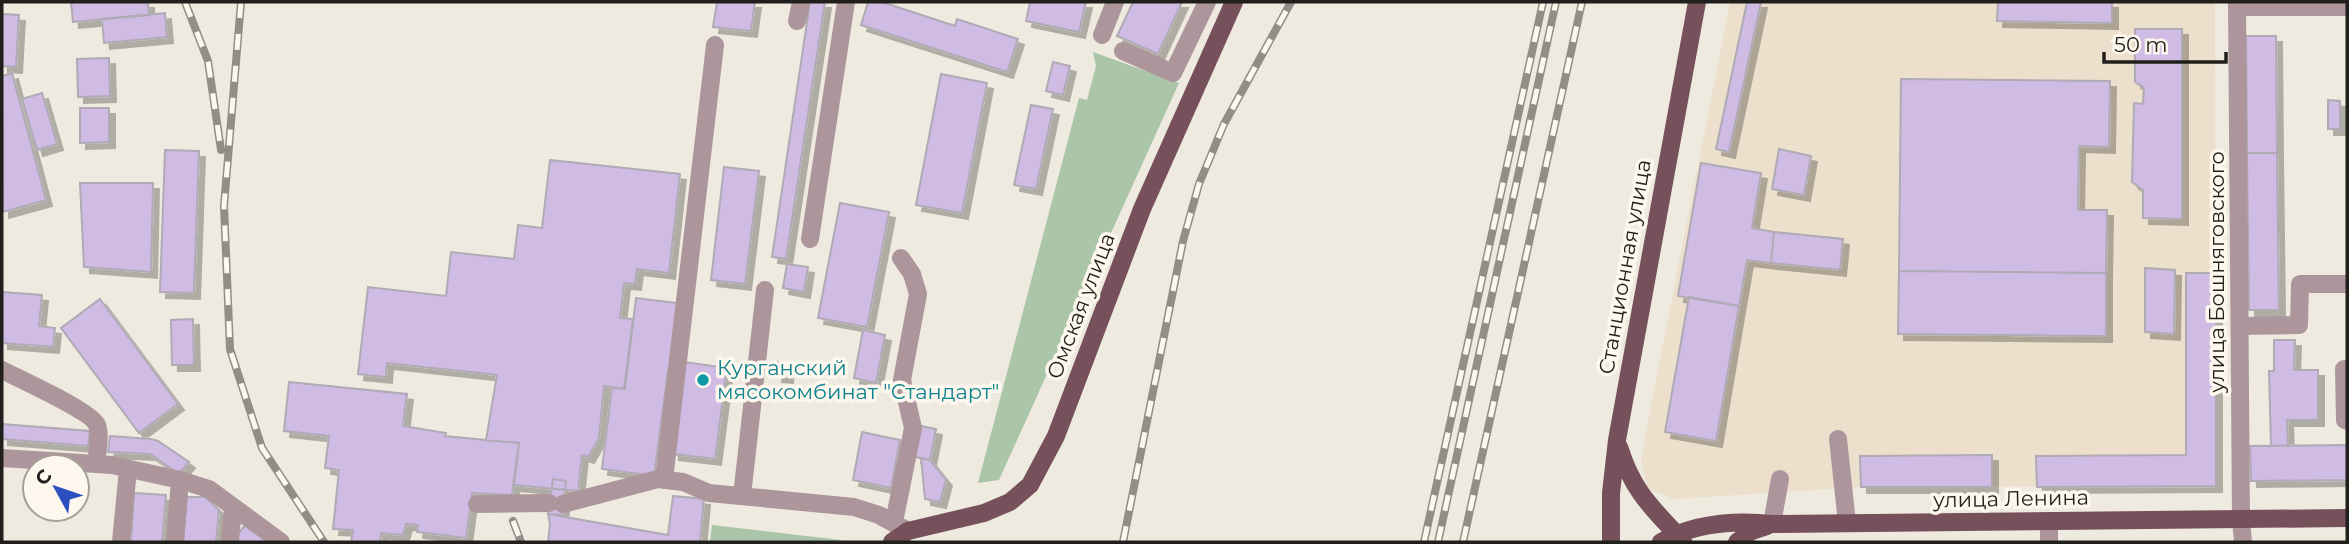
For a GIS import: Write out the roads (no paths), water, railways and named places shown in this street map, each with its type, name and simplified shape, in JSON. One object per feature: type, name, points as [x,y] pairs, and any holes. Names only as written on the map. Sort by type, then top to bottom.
[{"type":"main road","name":"Омская улица","points":[[892,542],[901,526],[984,513],[1010,502],[1030,485],[1056,436],[1142,209],[1234,2]]},
{"type":"main road","name":"Станционная улица","points":[[1611,542],[1611,493],[1617,440],[1697,2]]},
{"type":"main road","name":"улица Ленина","points":[[1617,440],[1627,472],[1673,539],[1721,523],[1749,522],[1772,524],[2347,519]]},
{"type":"main road","points":[[1744,540],[1772,524]]},
{"type":"street","points":[[797,21],[801,2]]},
{"type":"street","points":[[810,239],[846,2]]},
{"type":"street","points":[[1102,35],[1115,2]]},
{"type":"street","points":[[1173,74],[1207,2]]},
{"type":"street","points":[[2237,4],[2347,7]]},
{"type":"street","name":"улица Бошняговского","points":[[2237,4],[2241,519],[2244,542]]},
{"type":"street","points":[[664,480],[715,45]]},
{"type":"street","points":[[1123,51],[1198,83]]},
{"type":"street","points":[[477,504],[556,503],[658,479],[683,482],[709,493],[854,507],[901,526],[913,428],[902,380],[918,294],[912,274],[901,258]]},
{"type":"street","points":[[2240,326],[2299,326],[2300,284],[2347,284]]},
{"type":"street","points":[[742,496],[765,290]]},
{"type":"street","points":[[2347,369],[2344,369],[2344,420],[2347,421]]},
{"type":"street","points":[[2,370],[80,410],[96,422],[96,464]]},
{"type":"street","points":[[1838,439],[1847,523]]},
{"type":"street","points":[[2,458],[96,464],[180,480],[209,489],[281,542]]},
{"type":"street","points":[[121,542],[128,469]]},
{"type":"street","points":[[1772,524],[1780,479]]},
{"type":"street","points":[[175,542],[180,480]]},
{"type":"street","points":[[230,542],[233,507]]},
{"type":"street","points":[[2049,521],[2049,542]]},
{"type":"railway","points":[[185,2],[208,61],[221,150]]},
{"type":"railway","points":[[241,2],[224,206],[230,349],[262,448],[324,542]]},
{"type":"railway","points":[[1123,542],[1183,241],[1199,184],[1224,124],[1291,2]]},
{"type":"railway","points":[[1424,542],[1543,2]]},
{"type":"railway","points":[[1438,542],[1556,2]]},
{"type":"railway","points":[[1463,542],[1582,2]]},
{"type":"railway","points":[[513,521],[521,542]]},
{"type":"place","name":"Курганский мясокомбинат \"Стандарт\"","points":[[703,380]]}]
